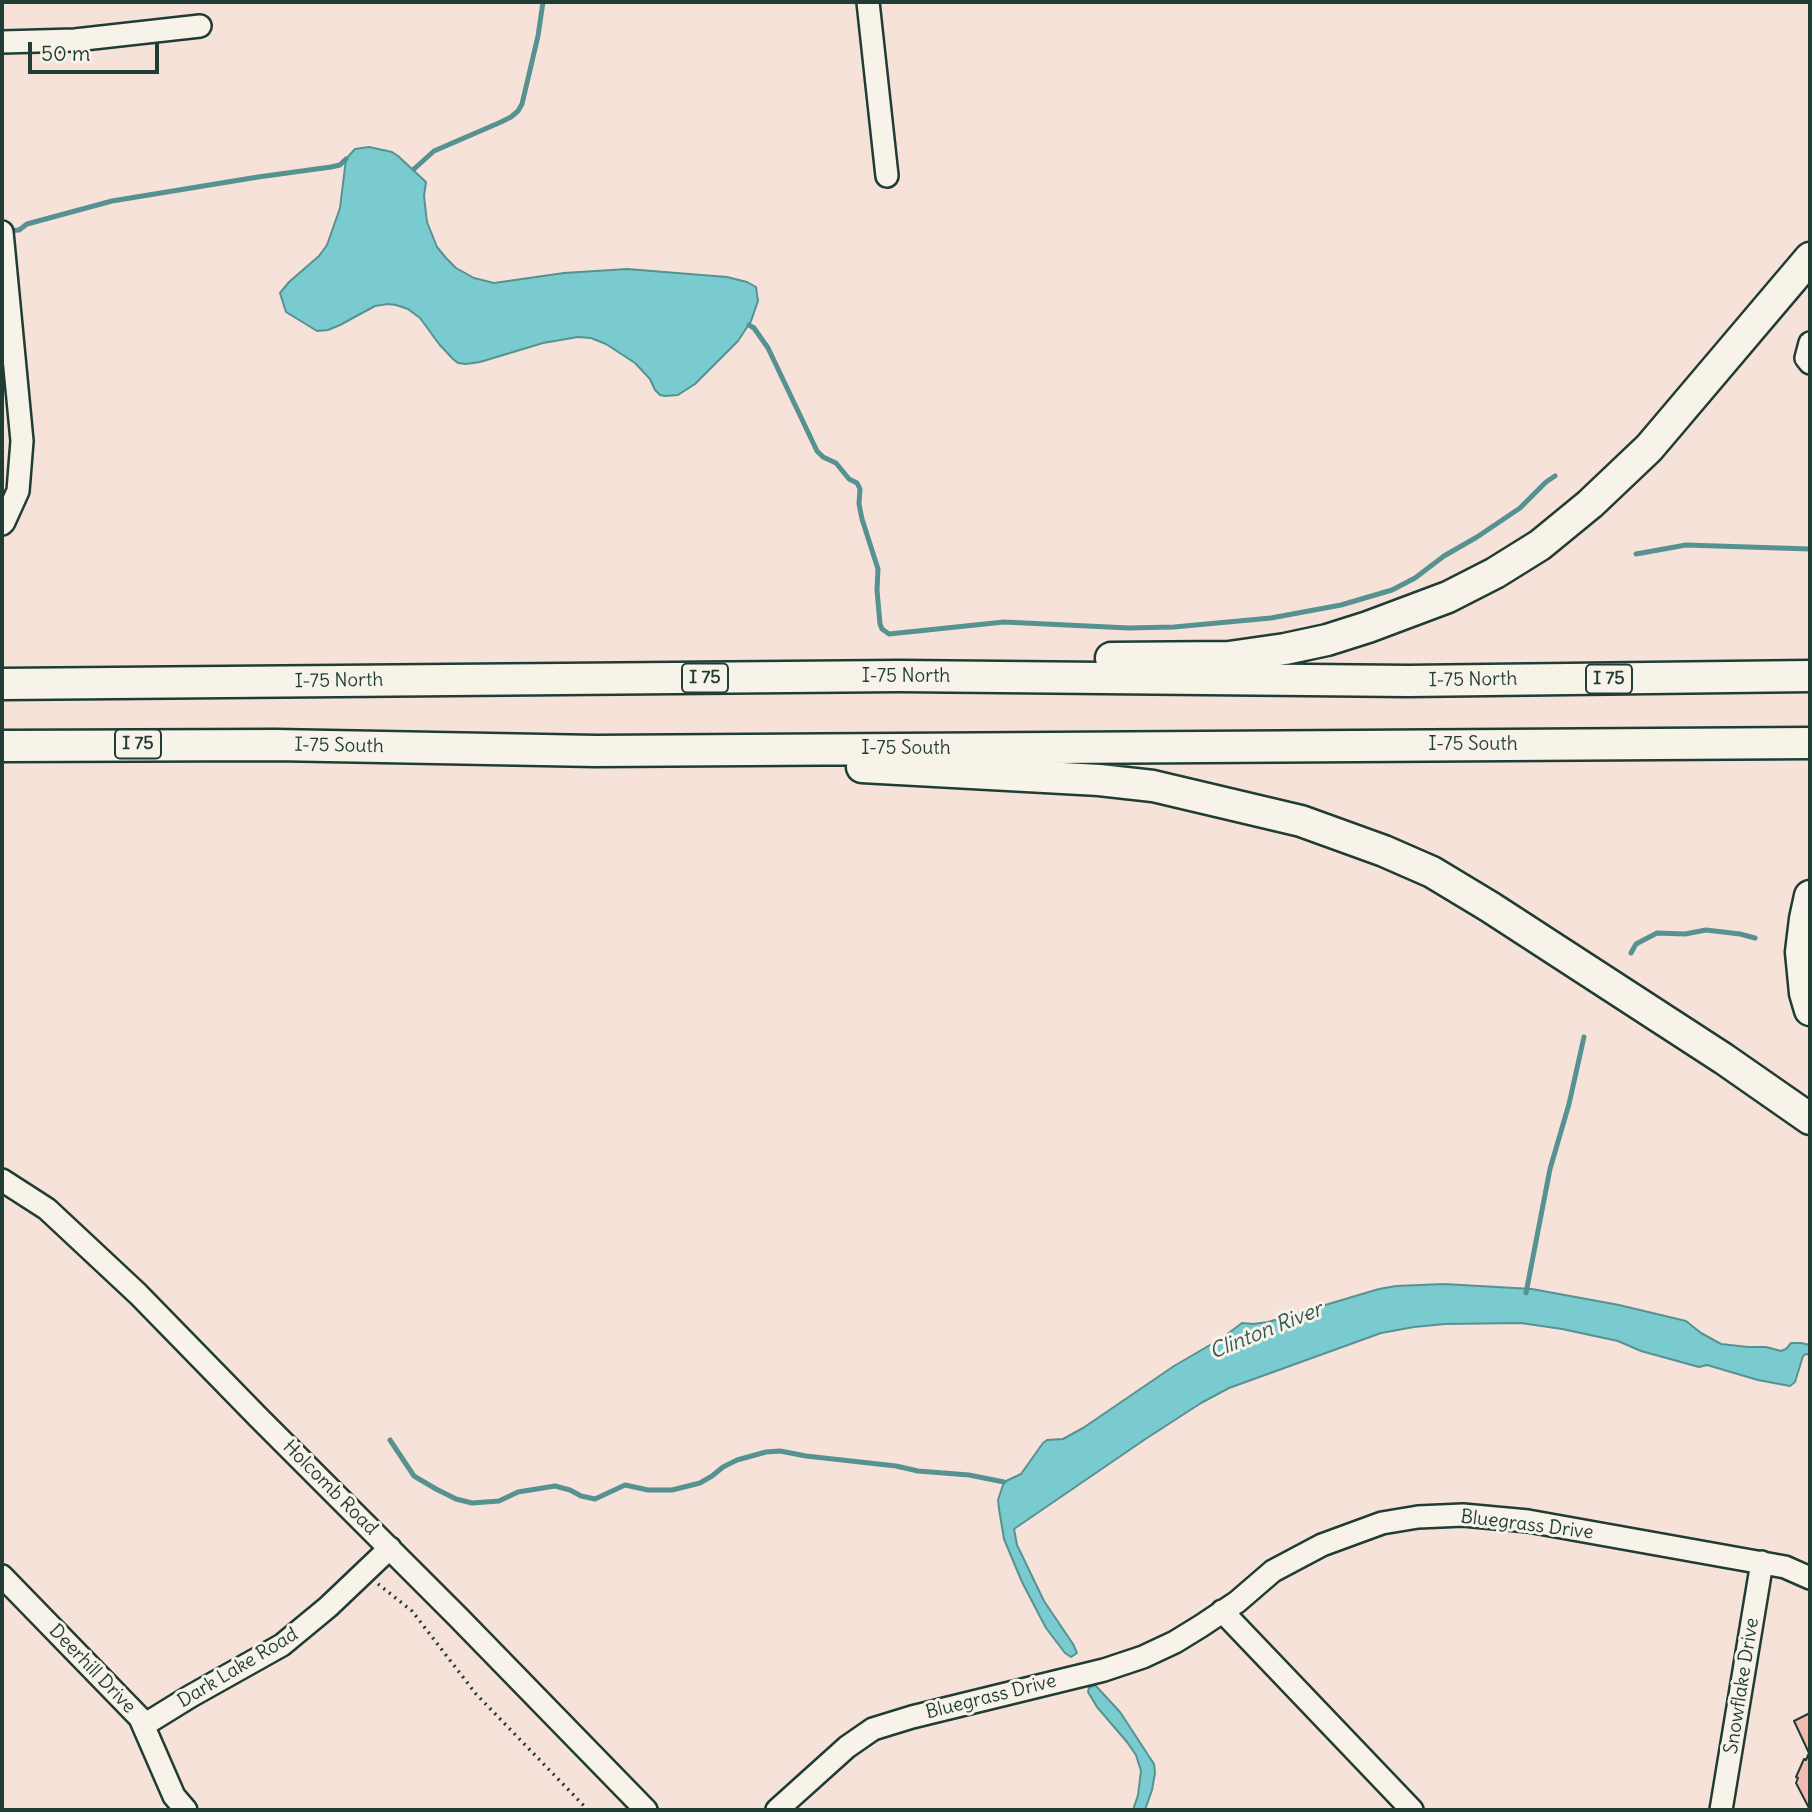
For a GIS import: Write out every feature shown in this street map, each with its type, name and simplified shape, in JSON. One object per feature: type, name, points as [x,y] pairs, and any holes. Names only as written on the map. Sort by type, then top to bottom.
[{"type":"highway","points":[[900,676],[991,660],[1229,657],[1285,649],[1358,631],[1448,597],[1495,573],[1540,545],[1590,504],[1649,448],[1810,258]]},
{"type":"highway","name":"I-75 North","points":[[2,684],[900,676],[1394,681],[1810,677]]},
{"type":"highway","name":"I-75 South","points":[[2,746],[275,745],[596,751],[1810,743]]},
{"type":"highway","points":[[596,751],[1100,780],[1153,786],[1301,821],[1384,851],[1432,873],[1551,945],[1810,1119]]},
{"type":"highway","points":[[1810,896],[1801,952],[1805,993],[1810,1010]]},
{"type":"street","points":[[868,2],[887,176]]},
{"type":"street","points":[[2,42],[75,40],[200,26]]},
{"type":"street","points":[[2,232],[22,441],[18,491],[2,524]]},
{"type":"street","points":[[1810,343],[1806,358],[1810,363]]},
{"type":"street","name":"Holcomb Road","points":[[2,1180],[47,1209],[138,1294],[646,1810]]},
{"type":"street","name":"Bluegrass Drive","points":[[777,1810],[839,1754],[873,1729],[1104,1670],[1143,1657],[1175,1642],[1237,1602],[1273,1571],[1322,1545],[1382,1523],[1418,1517],[1463,1515],[1528,1521],[1762,1562],[1785,1567],[1810,1578]]},
{"type":"street","name":"Dark Lake Road","points":[[144,1725],[282,1645],[328,1607],[390,1548]]},
{"type":"street","name":"Snowflake Drive","points":[[1721,1810],[1762,1562]]},
{"type":"street","name":"Deerhill Drive","points":[[2,1576],[140,1718],[174,1796],[186,1810]]},
{"type":"street","points":[[1222,1611],[1412,1810]]},
{"type":"path","points":[[364,1573],[412,1611],[476,1694],[588,1810]]},
{"type":"water","points":[[369,147],[392,152],[426,182],[424,196],[427,222],[437,247],[456,268],[474,278],[494,283],[564,273],[627,269],[727,277],[756,287],[758,301],[751,321],[738,341],[695,384],[678,395],[665,396],[655,390],[650,379],[635,363],[606,344],[591,338],[578,337],[543,343],[466,364],[453,359],[420,318],[408,309],[396,305],[375,306],[340,325],[317,331],[286,312],[280,293],[327,245],[340,208],[346,159],[355,149]]},
{"type":"water","name":"Clinton River","points":[[1444,1284],[1532,1289],[1619,1305],[1686,1321],[1721,1344],[1766,1347],[1781,1351],[1791,1343],[1801,1343],[1810,1345],[1810,1355],[1803,1356],[1795,1382],[1790,1386],[1707,1365],[1699,1367],[1641,1351],[1618,1341],[1562,1329],[1521,1323],[1445,1324],[1381,1333],[1229,1388],[1144,1440],[1014,1529],[1017,1545],[1044,1601],[1077,1653],[1071,1657],[1065,1653],[1046,1628],[1022,1582],[1004,1539],[998,1500],[1004,1482],[1021,1474],[1043,1443],[1047,1440],[1063,1439],[1083,1428],[1242,1323],[1268,1322],[1379,1289]]},
{"type":"water","points":[[1095,1685],[1120,1712],[1154,1764],[1152,1790],[1145,1810],[1133,1810],[1141,1771],[1136,1755],[1088,1692],[1089,1688]]},
{"type":"building","points":[[1810,1713],[1810,1810],[1796,1783],[1796,1777],[1809,1753],[1794,1721]]},
{"type":"waterway","points":[[414,169],[434,151],[501,122],[518,111],[538,36],[543,2]]},
{"type":"waterway","points":[[5,231],[19,230],[27,224],[112,201],[331,167],[340,165],[346,159]]},
{"type":"waterway","points":[[749,325],[768,348],[817,451],[836,463],[860,489],[862,519],[878,569],[880,624],[889,634],[1004,622],[1129,628],[1174,627],[1271,618],[1341,605],[1392,590],[1415,578],[1444,556],[1520,508],[1555,476]]},
{"type":"waterway","points":[[1636,554],[1686,545],[1810,549]]},
{"type":"waterway","points":[[1631,953],[1636,944],[1657,933],[1685,934],[1706,930],[1755,938]]},
{"type":"waterway","points":[[1526,1293],[1550,1169],[1569,1104],[1584,1037]]},
{"type":"waterway","points":[[390,1440],[414,1476],[456,1499],[472,1503],[499,1501],[518,1492],[555,1486],[595,1499],[625,1485],[648,1490],[672,1490],[700,1483],[737,1460],[780,1451],[918,1471],[969,1475],[1004,1482]]}]
